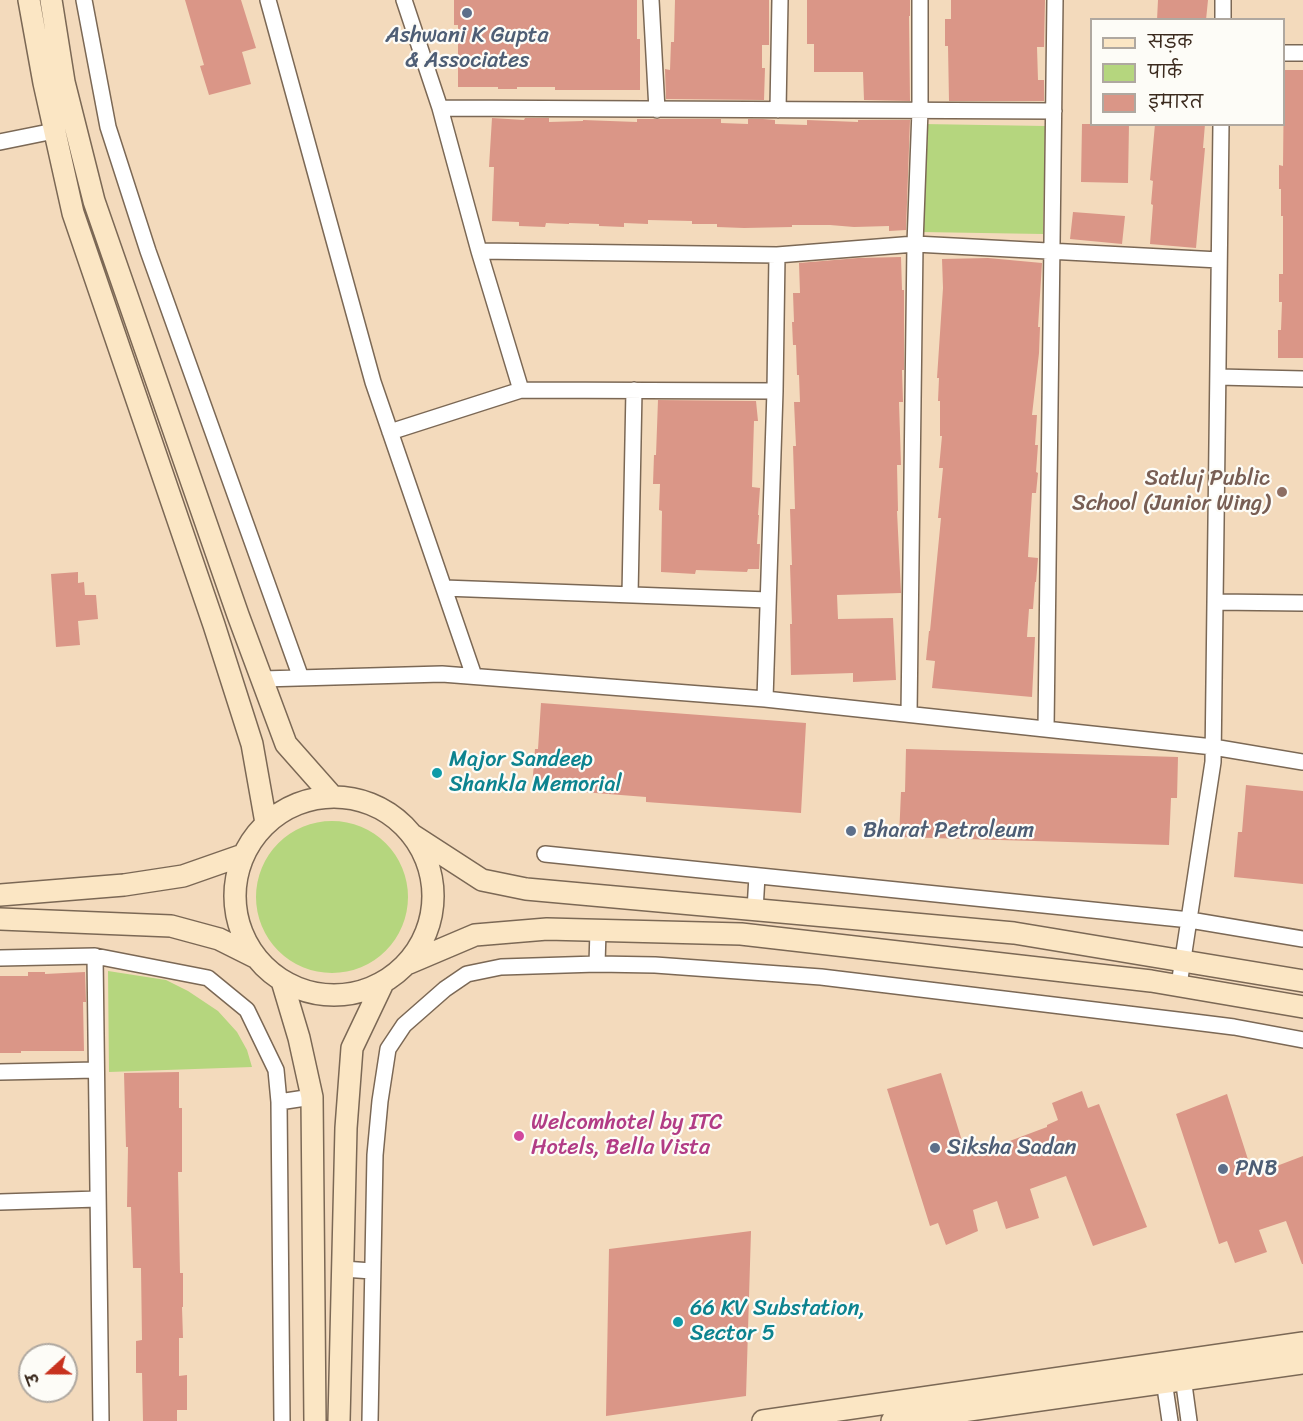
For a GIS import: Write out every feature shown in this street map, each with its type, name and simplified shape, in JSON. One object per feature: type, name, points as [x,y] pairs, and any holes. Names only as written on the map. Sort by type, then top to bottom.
[{"type":"street","points":[[29,0],[44,83],[73,213],[252,744],[266,823]]},
{"type":"street","points":[[51,0],[64,82],[94,201],[238,615],[286,744],[332,796]]},
{"type":"street","points":[[84,0],[108,127],[148,250],[301,678]]},
{"type":"street","points":[[268,0],[369,370],[474,676]]},
{"type":"street","points":[[405,0],[440,108],[479,251],[521,390]]},
{"type":"street","points":[[651,0],[657,110]]},
{"type":"street","points":[[778,110],[780,0]]},
{"type":"street","points":[[909,714],[920,0]]},
{"type":"street","points":[[1046,729],[1055,0]]},
{"type":"street","points":[[1223,0],[1223,18]]},
{"type":"street","points":[[1285,53],[1303,53]]},
{"type":"street","points":[[440,108],[1054,111]]},
{"type":"street","points":[[1179,985],[1213,762],[1221,126]]},
{"type":"street","points":[[0,142],[54,130]]},
{"type":"street","points":[[479,251],[777,255],[915,244],[1219,260]]},
{"type":"street","points":[[765,699],[777,255]]},
{"type":"street","points":[[1218,377],[1303,379]]},
{"type":"street","points":[[390,432],[521,390],[775,391]]},
{"type":"street","points":[[630,595],[634,390]]},
{"type":"street","points":[[444,588],[768,600]]},
{"type":"street","points":[[1215,602],[1303,603]]},
{"type":"street","points":[[262,680],[442,674],[474,676],[765,699],[1213,747],[1303,762]]},
{"type":"street","points":[[0,919],[171,926],[219,939],[255,957],[282,981],[313,994],[339,996],[362,993],[382,985],[409,963],[429,928],[434,890],[425,855],[406,826],[387,811],[358,799],[332,796],[312,798],[295,804],[266,823],[243,855],[234,892],[238,922],[244,939],[255,957]]},
{"type":"street","points":[[411,834],[482,880],[526,889],[1014,933],[1303,981]]},
{"type":"street","points":[[545,854],[1190,920],[1303,939]]},
{"type":"street","points":[[0,895],[123,885],[183,876],[243,855]]},
{"type":"street","points":[[755,910],[757,876]]},
{"type":"street","points":[[409,963],[475,935],[547,929],[741,934],[1151,981],[1303,1007]]},
{"type":"street","points":[[597,964],[598,931]]},
{"type":"street","points":[[95,956],[101,1421]]},
{"type":"street","points":[[0,958],[95,956],[208,978],[247,1010],[276,1070],[279,1102],[282,1421]]},
{"type":"street","points":[[370,1421],[375,1155],[388,1048],[404,1025],[445,989],[467,974],[501,967],[597,964],[656,965],[821,977],[1194,1022],[1303,1040]]},
{"type":"street","points":[[282,981],[299,1038],[312,1097],[315,1421]]},
{"type":"street","points":[[339,1421],[346,1128],[352,1048],[382,985]]},
{"type":"street","points":[[0,1072],[96,1070]]},
{"type":"street","points":[[279,1102],[312,1097]]},
{"type":"street","points":[[0,1202],[98,1199]]},
{"type":"street","points":[[343,1269],[372,1271]]},
{"type":"street","points":[[892,1421],[1172,1371],[1303,1343]]},
{"type":"street","points":[[763,1421],[1172,1371],[1303,1363]]},
{"type":"street","points":[[1170,1421],[1172,1371]]},
{"type":"street","points":[[1172,1371],[1189,1421]]},
{"type":"green space","points":[[923,124],[1045,126],[1043,234],[921,232]]},
{"type":"green space","points":[[332,821],[347,822],[361,827],[386,843],[402,868],[407,882],[407,912],[402,926],[386,951],[361,967],[347,972],[332,973],[317,972],[303,967],[278,951],[262,926],[257,912],[256,897],[257,882],[262,868],[278,843],[303,827],[317,822]]},
{"type":"green space","points":[[108,971],[166,980],[188,991],[218,1011],[237,1032],[247,1050],[252,1067],[109,1072]]},
{"type":"building","points":[[185,0],[241,0],[256,48],[242,52],[251,84],[209,95],[200,66],[204,65]]},
{"type":"building","points":[[454,0],[637,0],[640,90],[458,87],[458,25],[454,25]]},
{"type":"building","points":[[675,0],[769,0],[769,45],[762,45],[762,68],[765,68],[764,100],[666,99],[665,69],[670,70],[671,42],[674,42]]},
{"type":"building","points":[[807,0],[910,0],[910,101],[864,100],[863,72],[814,72],[814,44],[807,44]]},
{"type":"building","points":[[951,0],[1045,0],[1044,47],[1037,47],[1038,80],[1044,80],[1044,101],[949,101],[945,19],[951,19]]},
{"type":"building","points":[[1158,0],[1208,0],[1206,18],[1157,18]]},
{"type":"building","points":[[1285,70],[1303,70],[1303,358],[1278,358],[1278,330],[1281,330],[1282,302],[1279,302],[1279,274],[1283,274],[1283,216],[1281,216],[1279,165],[1283,166]]},
{"type":"building","points":[[492,118],[524,120],[525,118],[549,118],[549,122],[721,119],[721,123],[748,124],[748,119],[763,119],[775,120],[775,124],[807,125],[807,120],[858,122],[858,120],[910,120],[906,230],[889,231],[889,226],[830,225],[717,227],[717,224],[692,224],[692,221],[648,220],[648,224],[624,223],[624,227],[546,223],[545,227],[519,226],[519,222],[492,221],[494,167],[489,167]]},
{"type":"building","points":[[1082,124],[1129,126],[1128,183],[1081,182]]},
{"type":"building","points":[[1155,126],[1205,126],[1196,248],[1150,244],[1153,181],[1150,180]]},
{"type":"building","points":[[1073,212],[1125,216],[1122,244],[1070,239]]},
{"type":"building","points":[[901,257],[902,290],[904,290],[904,370],[902,370],[903,402],[899,402],[901,465],[897,465],[897,511],[901,593],[837,595],[838,619],[893,618],[896,680],[853,682],[853,673],[791,675],[790,509],[795,509],[794,402],[800,402],[792,322],[794,322],[793,293],[800,293],[799,263]]},
{"type":"building","points":[[988,258],[1042,263],[1038,327],[1040,327],[1039,353],[1032,415],[1037,415],[1035,445],[1038,445],[1036,472],[1038,473],[1036,493],[1032,493],[1028,557],[1038,558],[1033,609],[1029,609],[1027,637],[1035,637],[1032,697],[932,688],[935,661],[926,660],[941,518],[938,518],[943,468],[939,468],[942,436],[940,436],[940,401],[938,401],[939,378],[937,378],[943,288],[942,259]]},
{"type":"building","points":[[658,400],[756,401],[758,421],[754,421],[752,487],[760,488],[757,544],[760,544],[759,569],[748,569],[747,572],[696,570],[695,574],[661,572],[660,484],[653,484]]},
{"type":"building","points":[[78,572],[78,583],[84,582],[85,595],[96,595],[98,619],[78,621],[80,645],[56,647],[51,574]]},
{"type":"building","points":[[541,703],[806,723],[801,813],[646,802],[646,797],[532,788],[535,749],[538,749]]},
{"type":"building","points":[[906,749],[1178,757],[1177,798],[1171,798],[1169,845],[899,837],[901,792],[905,792]]},
{"type":"building","points":[[1246,785],[1303,791],[1303,884],[1234,877],[1238,832],[1242,832]]},
{"type":"building","points":[[28,972],[45,972],[45,974],[85,972],[84,1051],[0,1053],[0,976],[28,976]]},
{"type":"building","points":[[179,1072],[179,1108],[182,1108],[182,1172],[178,1172],[180,1273],[183,1273],[183,1338],[179,1338],[179,1376],[187,1375],[187,1410],[177,1410],[177,1421],[143,1421],[142,1373],[136,1373],[136,1341],[142,1340],[141,1268],[133,1268],[131,1207],[127,1207],[128,1147],[126,1147],[124,1073]]},
{"type":"building","points":[[941,1073],[967,1157],[1047,1127],[1058,1120],[1052,1103],[1082,1091],[1088,1108],[1099,1104],[1147,1227],[1093,1246],[1066,1176],[1030,1189],[1039,1218],[1006,1229],[997,1201],[973,1210],[978,1231],[946,1245],[938,1223],[930,1226],[887,1089]]},
{"type":"building","name":"PNB","points":[[1227,1094],[1253,1175],[1303,1156],[1303,1264],[1286,1221],[1259,1230],[1267,1252],[1235,1263],[1227,1241],[1219,1244],[1176,1114]]},
{"type":"building","name":"66 KV Substation, Sector 5","points":[[751,1231],[746,1396],[606,1416],[609,1249]]},
{"type":"place","name":"Ashwani K Gupta & Associates","points":[[467,13]]},
{"type":"place","name":"Satluj Public School (Junior Wing)","points":[[1282,492]]},
{"type":"place","name":"Major Sandeep Shankla Memorial","points":[[437,773]]},
{"type":"place","name":"Bharat Petroleum","points":[[851,831]]},
{"type":"place","name":"Welcomhotel by ITC Hotels, Bella Vista","points":[[519,1136]]},
{"type":"place","name":"Siksha Sadan","points":[[935,1148]]},
{"type":"place","name":"PNB","points":[[1223,1169]]},
{"type":"place","name":"66 KV Substation, Sector 5","points":[[678,1322]]}]
